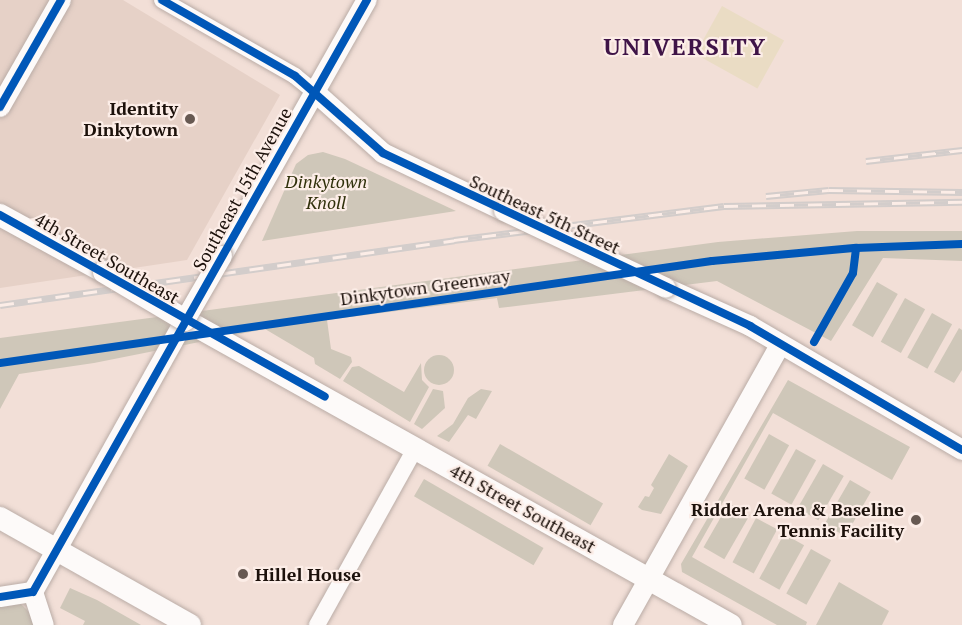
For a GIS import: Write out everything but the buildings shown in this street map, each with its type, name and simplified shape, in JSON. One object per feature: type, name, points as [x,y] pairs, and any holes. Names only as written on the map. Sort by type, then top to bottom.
[{"type":"main road","name":"4th Street Southeast","points":[[0,215],[731,625]]},
{"type":"main road","points":[[0,518],[190,625]]},
{"type":"street","points":[[0,107],[61,0]]},
{"type":"street","name":"Southeast 5th Street","points":[[162,0],[296,76],[383,153],[781,344],[962,450]]},
{"type":"street","name":"Southeast 15th Avenue","points":[[33,592],[55,549],[367,0]]},
{"type":"street","points":[[623,625],[781,344]]},
{"type":"street","points":[[317,625],[416,447]]},
{"type":"street","points":[[0,597],[33,592],[44,625]]},
{"type":"shaded area","points":[[0,0],[123,0],[280,95],[187,260],[0,288]]},
{"type":"green space","name":"Dinkytown Knoll","points":[[323,152],[345,159],[456,211],[262,241],[296,164],[308,155]]},
{"type":"green space","points":[[857,231],[962,231],[962,261],[883,258],[831,341],[717,281],[499,308],[497,298],[327,320],[331,349],[351,357],[352,362],[340,379],[315,364],[314,358],[265,329],[94,363],[19,374],[0,409],[0,338],[718,242]]},
{"type":"green space","points":[[877,282],[898,294],[873,337],[852,325]]},
{"type":"green space","points":[[905,298],[925,309],[901,353],[881,342]]},
{"type":"green space","points":[[932,313],[952,324],[927,369],[907,358]]},
{"type":"green space","points":[[959,328],[962,330],[962,370],[954,383],[934,372]]},
{"type":"green space","points":[[439,355],[450,359],[454,370],[450,381],[439,385],[428,381],[424,370],[428,359]]},
{"type":"green space","points":[[421,363],[422,380],[429,387],[410,422],[343,381],[352,367],[359,366],[404,392]]},
{"type":"green space","points":[[788,380],[910,447],[892,480],[773,413],[692,557],[807,622],[806,625],[777,625],[682,572],[681,564]]},
{"type":"green space","points":[[433,389],[443,391],[445,408],[422,429],[414,424]]},
{"type":"green space","points":[[481,389],[492,391],[476,419],[468,415],[449,442],[437,436],[453,424],[468,398]]},
{"type":"green space","points":[[769,434],[789,445],[764,490],[744,479]]},
{"type":"green space","points":[[500,444],[603,504],[591,525],[488,466]]},
{"type":"green space","points":[[796,449],[816,460],[791,505],[771,494]]},
{"type":"green space","points":[[669,454],[688,466],[661,514],[642,510],[638,507],[645,496],[649,497],[654,488],[651,485]]},
{"type":"green space","points":[[823,464],[844,476],[818,520],[798,508]]},
{"type":"green space","points":[[424,479],[544,548],[534,565],[414,496]]},
{"type":"green space","points":[[850,480],[871,492],[845,536],[824,524]]},
{"type":"green space","points":[[729,503],[750,515],[724,559],[704,547]]},
{"type":"green space","points":[[756,518],[777,529],[754,573],[733,562]]},
{"type":"green space","points":[[784,534],[804,545],[779,590],[759,579]]},
{"type":"green space","points":[[811,549],[831,560],[806,605],[786,594]]},
{"type":"green space","points":[[839,582],[889,611],[882,625],[816,625]]},
{"type":"green space","points":[[70,588],[97,600],[141,625],[83,625],[85,621],[60,608]]},
{"type":"green space","points":[[20,603],[32,615],[34,625],[0,625],[0,605]]},
{"type":"sand","points":[[722,6],[784,40],[757,89],[695,54]]},
{"type":"railway","points":[[866,161],[962,150]]},
{"type":"railway","points":[[766,196],[829,190],[962,192]]},
{"type":"railway","points":[[0,305],[454,240],[724,206],[962,202]]},
{"type":"cycle path","points":[[0,107],[61,0]]},
{"type":"cycle path","points":[[162,0],[295,76],[383,153],[750,326],[962,450]]},
{"type":"cycle path","points":[[0,597],[33,592],[367,0]]},
{"type":"cycle path","points":[[0,215],[325,397]]},
{"type":"cycle path","name":"Dinkytown Greenway","points":[[0,363],[712,261],[856,248],[962,244]]},
{"type":"cycle path","points":[[814,342],[853,273],[856,248]]},
{"type":"place","name":"Identity Dinkytown","points":[[190,119]]},
{"type":"place","name":"Ridder Arena & Baseline Tennis Facility","points":[[916,520]]},
{"type":"place","name":"Hillel House","points":[[243,574]]},
{"type":"district","name":"UNIVERSITY","points":[[685,47]]}]
